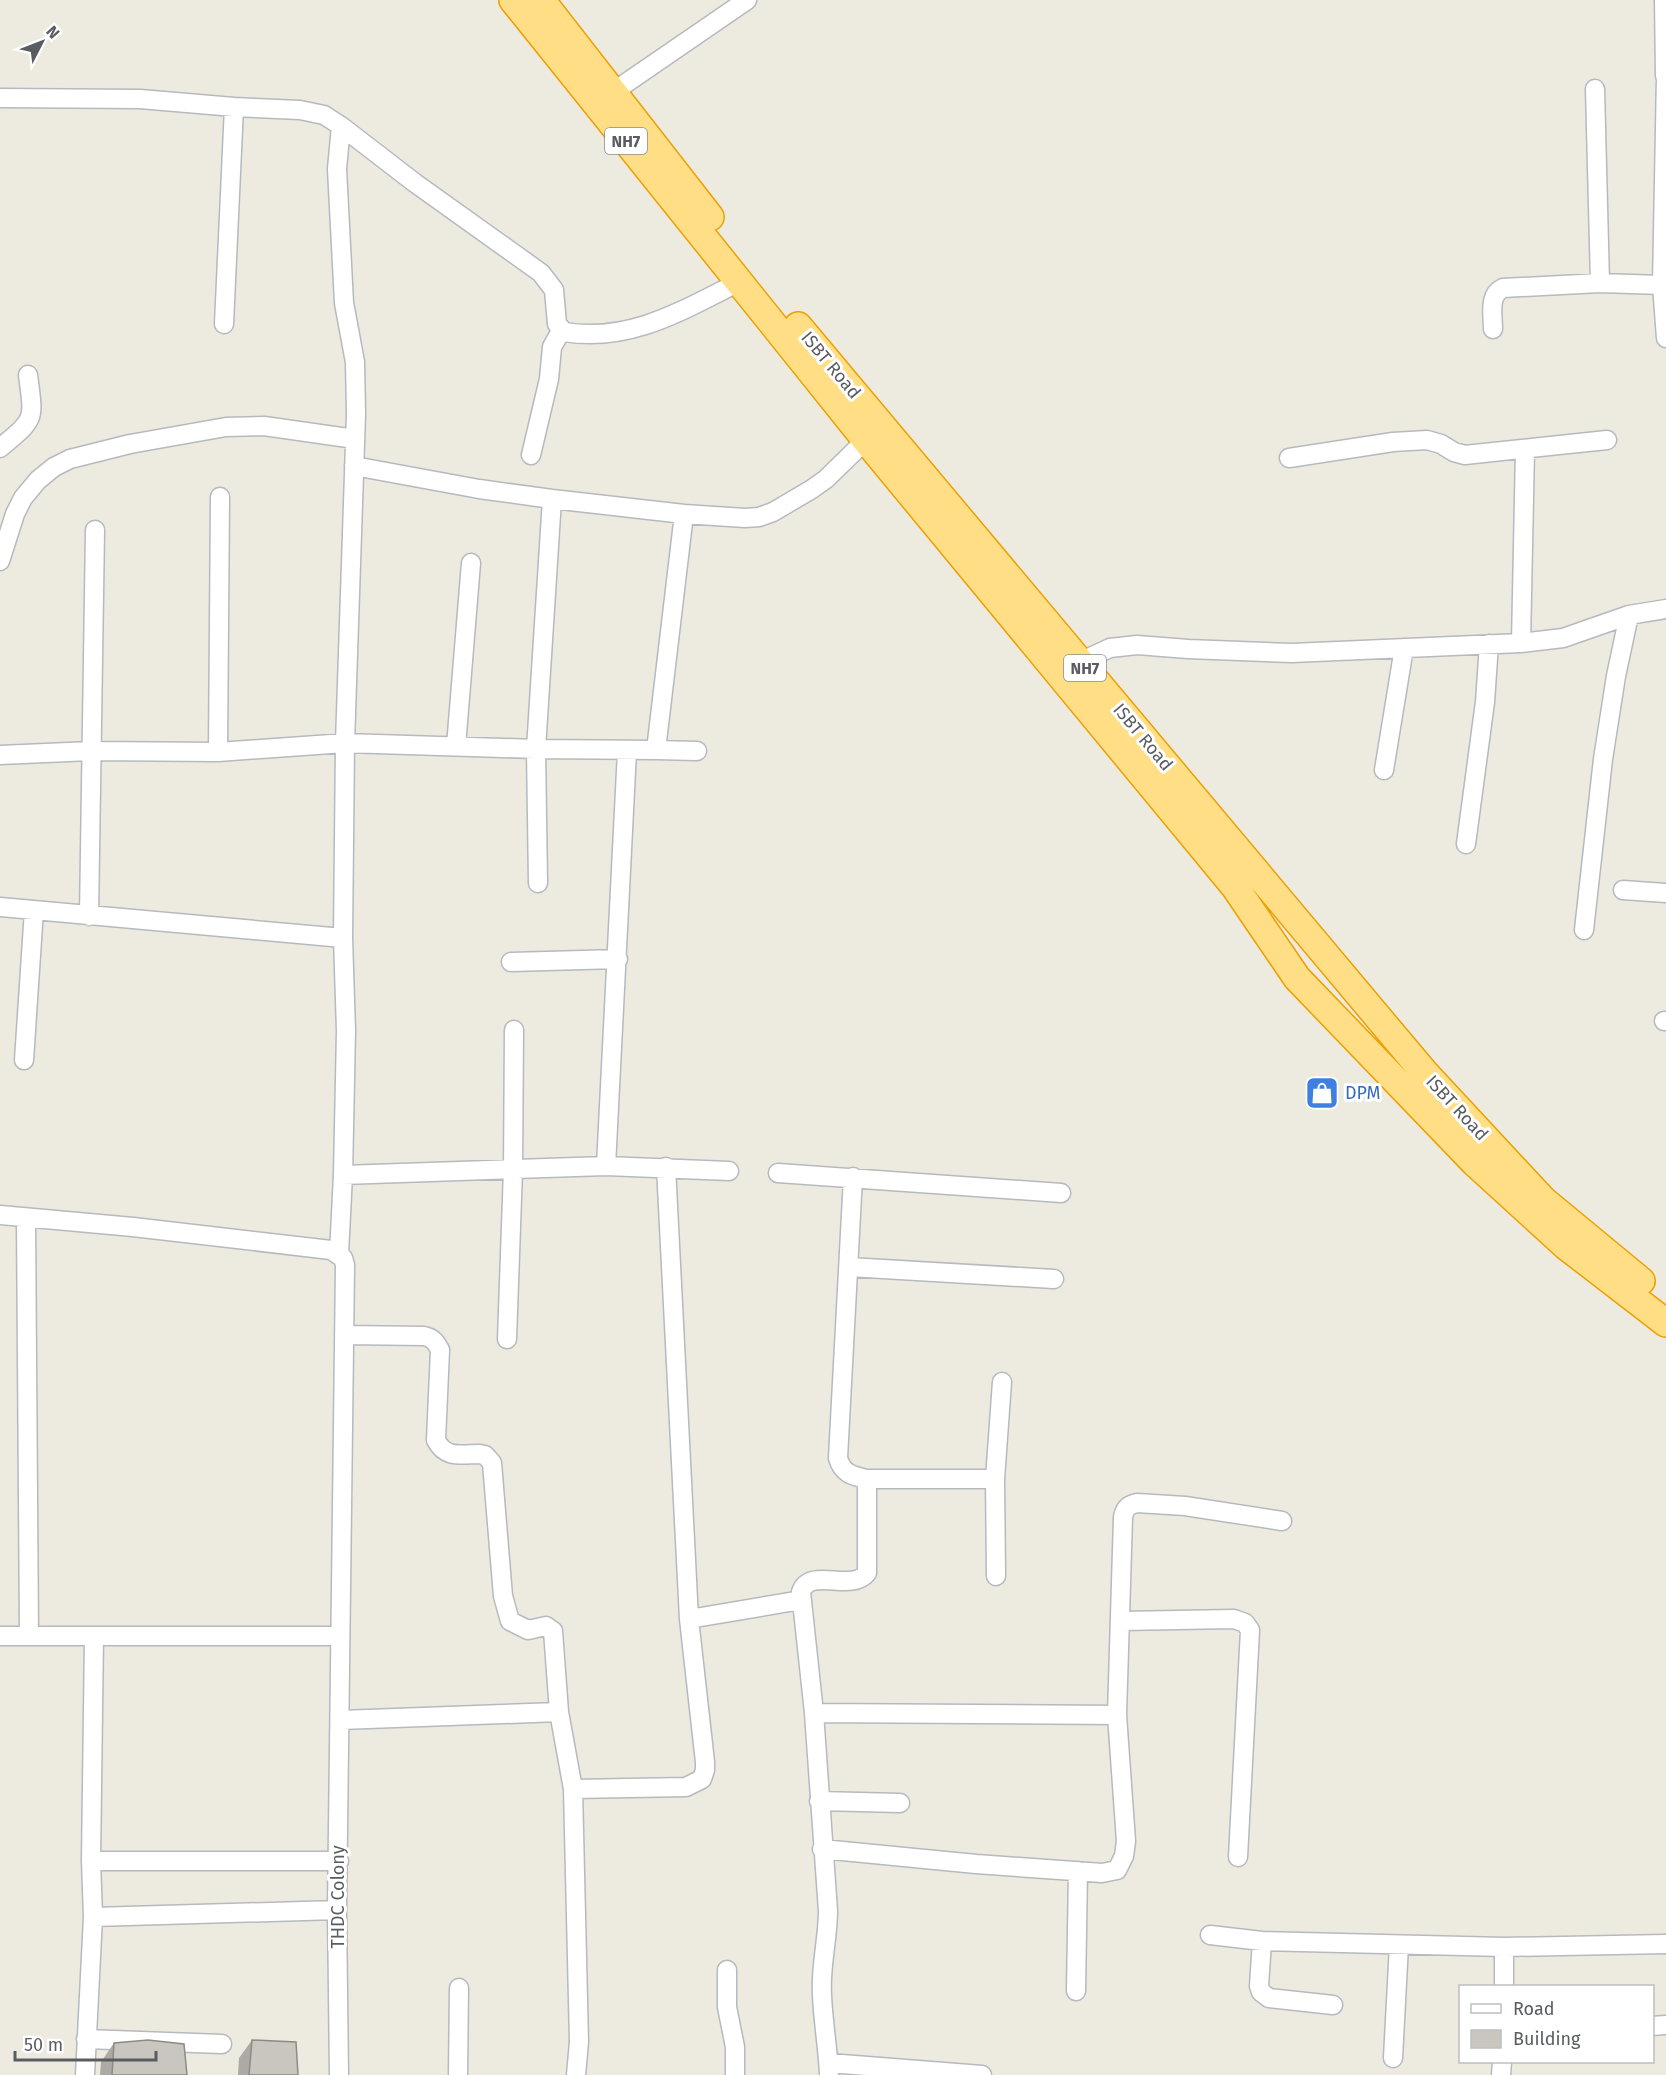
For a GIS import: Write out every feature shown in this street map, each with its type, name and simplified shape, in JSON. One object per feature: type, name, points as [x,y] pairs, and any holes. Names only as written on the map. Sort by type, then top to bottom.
[{"type":"highway","name":"NH7","points":[[513,0],[739,282],[801,344],[866,440],[1069,667],[1235,887],[1297,978],[1414,1081],[1475,1162],[1566,1246],[1666,1323]]},
{"type":"highway","name":"ISBT Road","points":[[541,0],[756,274],[801,344],[1414,1081],[1543,1200],[1666,1302]]},
{"type":"street","points":[[613,92],[747,0]]},
{"type":"street","points":[[1664,0],[1665,197],[1662,285],[1666,338]]},
{"type":"street","points":[[1595,88],[1600,283]]},
{"type":"street","points":[[0,98],[140,99],[300,110],[324,115],[541,273],[554,290],[557,324],[561,331],[568,333],[594,334],[637,329],[660,321],[739,282]]},
{"type":"street","points":[[224,324],[234,107]]},
{"type":"street","name":"THDC Colony","points":[[339,2075],[337,1910],[345,1265],[339,1254],[346,1031],[343,938],[345,743],[355,439],[355,362],[344,303],[337,169],[340,126]]},
{"type":"street","points":[[1493,329],[1493,299],[1500,289],[1600,283],[1662,285]]},
{"type":"street","points":[[531,456],[549,379],[552,347],[561,331]]},
{"type":"street","points":[[0,448],[24,428],[31,416],[28,375]]},
{"type":"street","points":[[0,561],[15,514],[23,498],[38,480],[70,459],[130,444],[226,427],[264,426],[355,439]]},
{"type":"street","points":[[354,466],[552,500],[745,518],[759,517],[773,512],[826,478],[866,440]]},
{"type":"street","points":[[1289,458],[1393,442],[1427,440],[1465,455],[1607,440]]},
{"type":"street","points":[[1521,643],[1525,448]]},
{"type":"street","points":[[218,752],[220,497]]},
{"type":"street","points":[[538,883],[536,749],[552,500]]},
{"type":"street","points":[[656,750],[684,514]]},
{"type":"street","points":[[89,916],[95,530]]},
{"type":"street","points":[[456,746],[471,563]]},
{"type":"street","points":[[1069,667],[1110,648],[1137,645],[1292,652],[1521,643],[1574,635],[1629,615],[1666,609]]},
{"type":"street","points":[[1584,930],[1603,759],[1616,676],[1629,615]]},
{"type":"street","points":[[1466,844],[1485,702],[1489,644]]},
{"type":"street","points":[[1384,770],[1404,648]]},
{"type":"street","points":[[0,756],[90,751],[218,752],[345,743],[698,751]]},
{"type":"street","points":[[606,1166],[627,751]]},
{"type":"street","points":[[1623,890],[1666,893]]},
{"type":"street","points":[[0,907],[343,938]]},
{"type":"street","points":[[24,1060],[34,910]]},
{"type":"street","points":[[511,962],[618,959]]},
{"type":"street","points":[[507,1339],[513,1170],[514,1030]]},
{"type":"street","points":[[343,1175],[606,1166],[729,1171]]},
{"type":"street","points":[[573,1790],[686,1787],[702,1779],[705,1770],[689,1619],[666,1167]]},
{"type":"street","points":[[778,1173],[1061,1193]]},
{"type":"street","points":[[853,1177],[838,1458],[844,1471],[852,1476],[867,1479],[995,1479]]},
{"type":"street","points":[[0,1215],[249,1240],[331,1250],[339,1254]]},
{"type":"street","points":[[26,1218],[30,1636]]},
{"type":"street","points":[[849,1267],[1054,1279]]},
{"type":"street","points":[[344,1335],[424,1336],[430,1337],[437,1343],[440,1350],[436,1440],[441,1449],[448,1453],[485,1455],[492,1463],[503,1596],[510,1621],[528,1630],[546,1626],[553,1631],[559,1712],[573,1790],[579,2042],[576,2075]]},
{"type":"street","points":[[996,1576],[995,1479],[1002,1382]]},
{"type":"street","points":[[867,1479],[867,1573],[856,1581],[813,1580],[808,1582],[803,1587],[801,1600],[814,1713],[828,1911],[827,1943],[823,1956],[822,1996],[829,2069],[982,2075]]},
{"type":"street","points":[[822,1849],[1102,1873],[1117,1870],[1124,1856],[1126,1840],[1117,1715],[1125,1509],[1137,1503],[1185,1506],[1282,1521]]},
{"type":"street","points":[[689,1619],[801,1600]]},
{"type":"street","points":[[1121,1621],[1234,1619],[1240,1620],[1250,1630],[1238,1857]]},
{"type":"street","points":[[0,1636],[340,1636]]},
{"type":"street","points":[[85,2075],[93,1917],[91,1861],[94,1636]]},
{"type":"street","points":[[341,1720],[559,1712]]},
{"type":"street","points":[[814,1713],[1117,1715]]},
{"type":"street","points":[[819,1800],[900,1803]]},
{"type":"street","points":[[91,1861],[339,1861]]},
{"type":"street","points":[[1076,1991],[1077,1871]]},
{"type":"street","points":[[93,1917],[337,1910]]},
{"type":"street","points":[[1210,1935],[1262,1941],[1400,1945],[1504,1947],[1666,1944]]},
{"type":"street","points":[[1262,1941],[1259,1986],[1265,1996],[1333,2005]]},
{"type":"street","points":[[1393,2058],[1400,1945]]},
{"type":"street","points":[[1504,1947],[1504,1985]]},
{"type":"street","points":[[727,1970],[727,2007],[735,2047],[735,2075]]},
{"type":"street","points":[[458,2075],[459,1988]]},
{"type":"street","points":[[86,2039],[222,2044]]},
{"type":"building","points":[[148,2040],[184,2044],[187,2075],[112,2075],[114,2043]]},
{"type":"building","points":[[252,2040],[296,2042],[298,2075],[249,2075]]},
{"type":"place","name":"DPM","points":[[1322,1093]]}]
